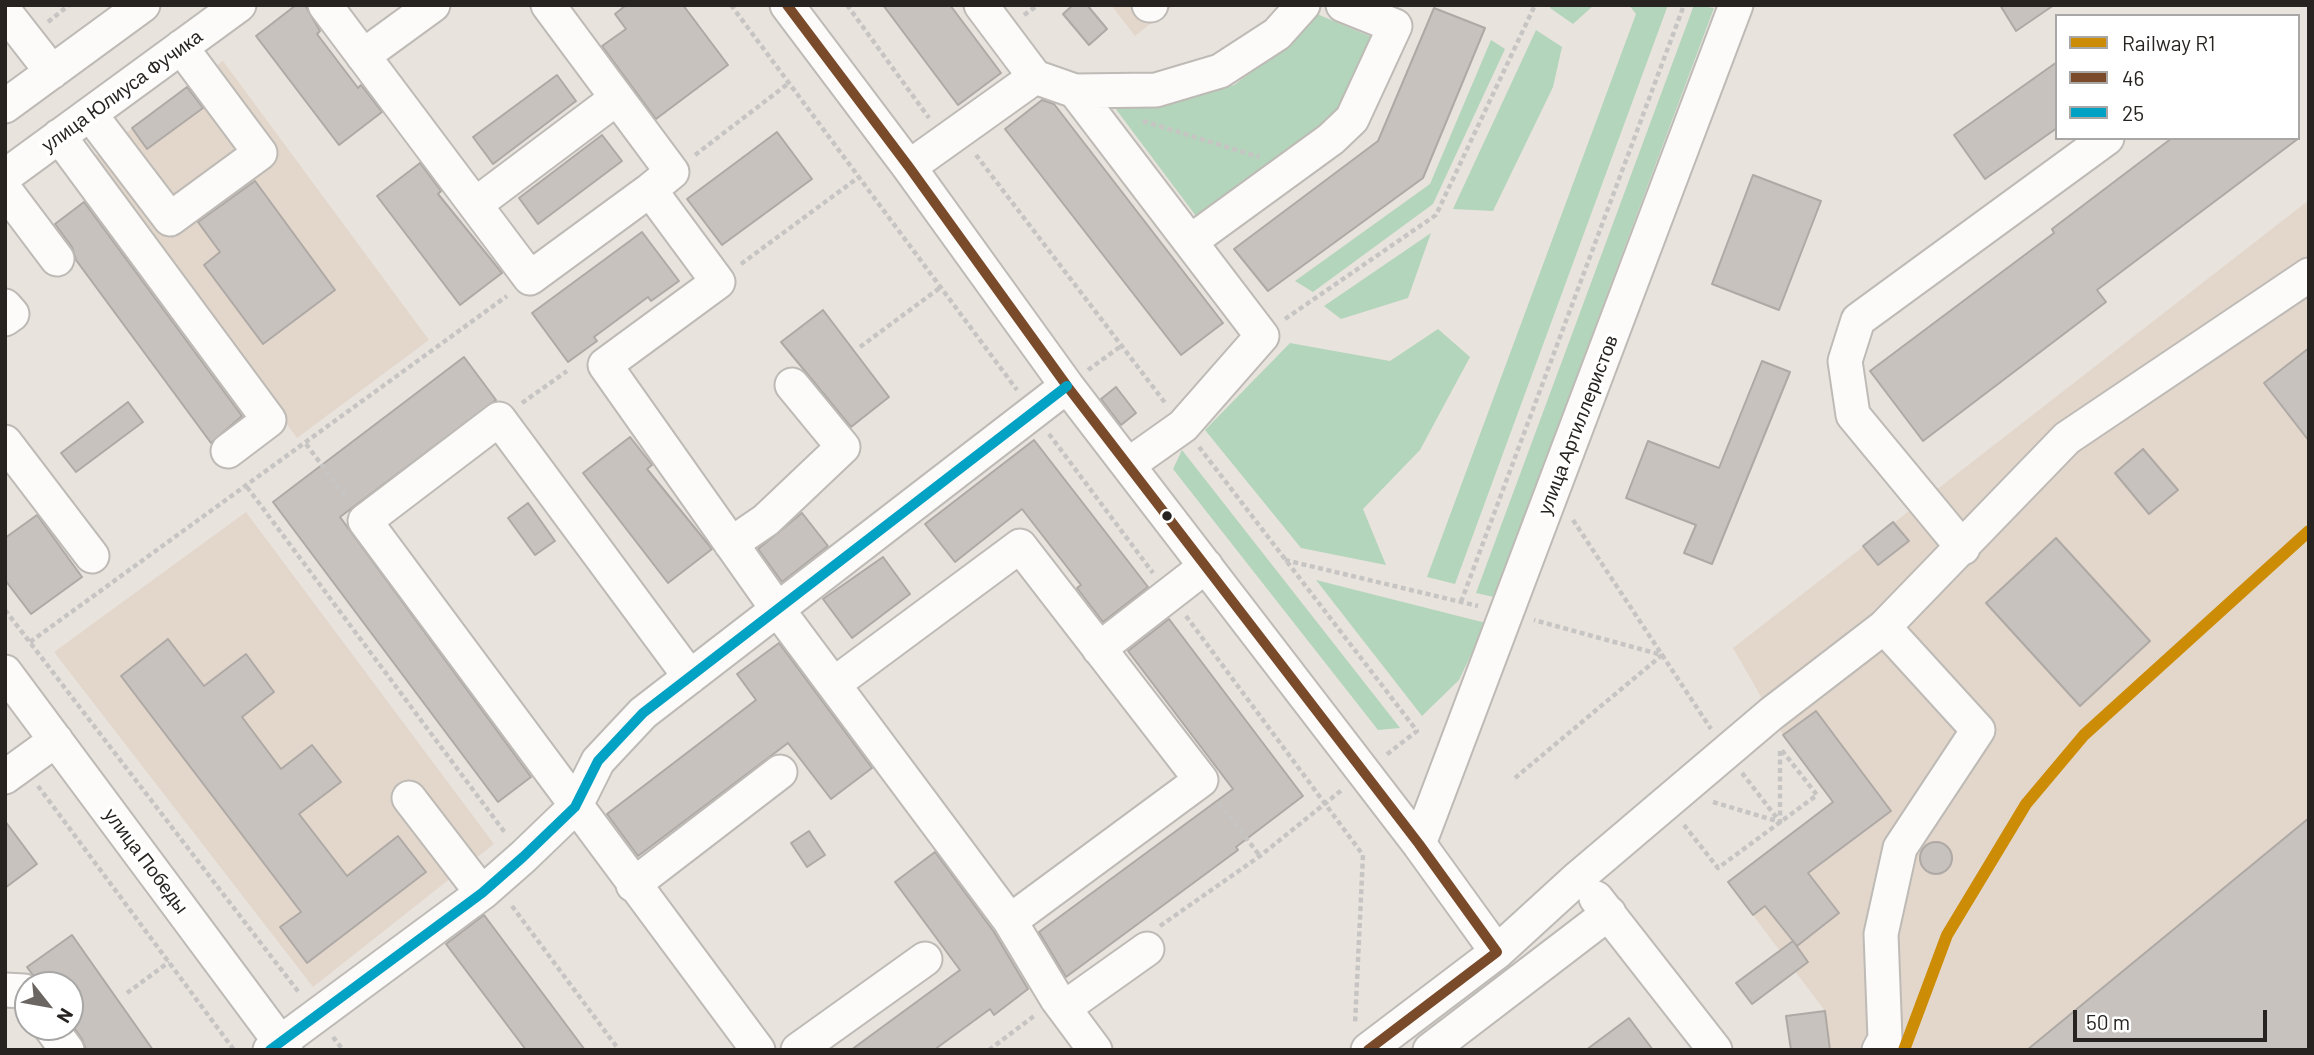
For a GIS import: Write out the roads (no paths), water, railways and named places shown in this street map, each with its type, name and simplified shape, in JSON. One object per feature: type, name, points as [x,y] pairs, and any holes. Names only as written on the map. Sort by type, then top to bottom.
[{"type":"street","points":[[5,106],[143,5]]},
{"type":"street","name":"улица Юлиуса Фучика","points":[[5,176],[239,5]]},
{"type":"street","points":[[325,5],[530,278],[661,181]]},
{"type":"street","points":[[363,56],[433,5]]},
{"type":"street","points":[[548,5],[617,98],[718,282],[605,365],[778,610],[1010,921],[1060,1003],[1095,1050]]},
{"type":"street","points":[[787,5],[909,167],[1067,386],[1419,844],[1497,952]]},
{"type":"street","points":[[981,5],[1035,77],[1075,91],[1156,90],[1220,71],[1277,34],[1303,5]]},
{"type":"street","points":[[1191,241],[1293,167],[1352,119],[1395,26],[1343,5]]},
{"type":"street","name":"улица Артиллеристов","points":[[1419,844],[1736,5]]},
{"type":"street","points":[[5,12],[52,72]]},
{"type":"street","points":[[90,114],[170,219],[260,153],[181,47]]},
{"type":"street","points":[[909,167],[1035,77]]},
{"type":"street","points":[[1075,91],[1262,336],[1183,426],[1128,465]]},
{"type":"street","points":[[476,204],[617,98]]},
{"type":"street","points":[[59,136],[269,420],[228,451]]},
{"type":"street","points":[[1963,548],[1853,415],[1845,362],[1858,320],[2104,140]]},
{"type":"street","points":[[5,190],[57,259]]},
{"type":"street","points":[[1361,1043],[1497,952],[1580,877],[1726,753],[1884,627],[2067,438],[2309,275]]},
{"type":"street","points":[[5,306],[12,314],[5,319]]},
{"type":"street","points":[[732,544],[766,520],[842,447],[792,385]]},
{"type":"street","points":[[279,1047],[488,888],[523,857],[575,807],[598,761],[643,713],[1067,386]]},
{"type":"street","points":[[690,677],[499,419],[365,521],[758,1050]]},
{"type":"street","points":[[5,442],[92,556]]},
{"type":"street","points":[[834,684],[1020,546],[1201,780],[1010,921]]},
{"type":"street","points":[[1099,649],[1206,566]]},
{"type":"street","points":[[1879,1050],[1885,1039],[1881,934],[1900,848],[1978,730],[1884,627]]},
{"type":"street","name":"улица Победы","points":[[5,672],[279,1047]]},
{"type":"street","points":[[14,771],[56,740]]},
{"type":"street","points":[[633,885],[780,772]]},
{"type":"street","points":[[409,798],[488,888]]},
{"type":"street","points":[[1580,877],[1715,1050]]},
{"type":"street","points":[[1430,1050],[1609,913]]},
{"type":"street","points":[[1060,1003],[1150,940]]},
{"type":"street","points":[[798,1050],[925,959]]},
{"type":"rail line","name":"R1","points":[[1904,1050],[1947,935],[2026,804],[2084,735],[2309,531]]}]
